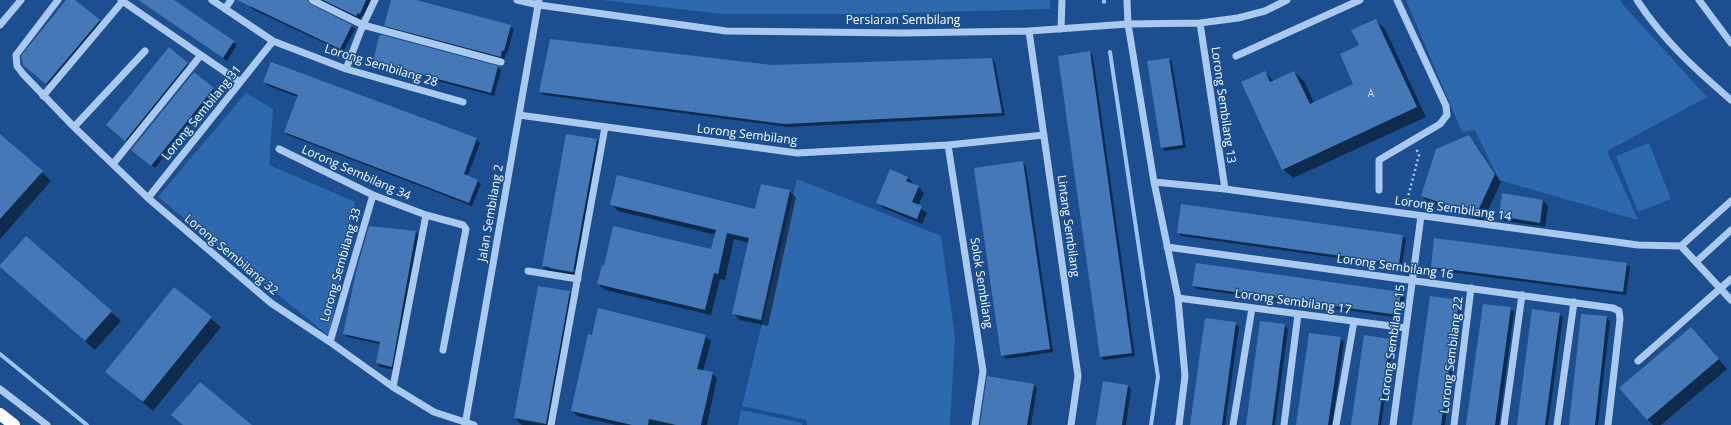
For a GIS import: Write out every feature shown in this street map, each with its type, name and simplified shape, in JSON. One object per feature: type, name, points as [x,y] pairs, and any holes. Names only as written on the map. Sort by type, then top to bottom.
[{"type":"highway","points":[[0,414],[14,425]]},
{"type":"street","points":[[0,25],[22,0]]},
{"type":"street","name":"Lorong Sembilang 32","points":[[58,0],[16,55],[15,61],[22,74],[43,96],[148,198],[271,303],[330,342],[393,387],[434,412],[465,424],[474,425]]},
{"type":"street","name":"Lorong Sembilang 28","points":[[212,0],[273,42],[346,69],[463,102]]},
{"type":"street","points":[[225,9],[231,0]]},
{"type":"street","points":[[312,0],[363,25],[501,62]]},
{"type":"street","points":[[346,69],[363,25],[375,0]]},
{"type":"street","name":"Persiaran Sembilang","points":[[517,0],[726,30],[902,33],[1029,31],[1128,24],[1200,23],[1238,18],[1265,11],[1287,0]]},
{"type":"street","points":[[1061,29],[1062,0]]},
{"type":"street","points":[[1127,0],[1128,24],[1154,182],[1178,298],[1185,376],[1179,425]]},
{"type":"street","points":[[1236,56],[1360,0]]},
{"type":"street","points":[[1379,190],[1379,160],[1440,124],[1447,115],[1446,106],[1397,0]]},
{"type":"street","points":[[1637,0],[1652,23],[1694,68],[1731,100]]},
{"type":"street","points":[[1699,0],[1731,43]]},
{"type":"street","points":[[43,96],[122,1],[240,82]]},
{"type":"street","name":"Jalan Sembilang 2","points":[[465,424],[539,3]]},
{"type":"street","name":"Lorong Sembilang 13","points":[[1200,23],[1225,189]]},
{"type":"street","name":"Lintang Sembilang","points":[[1029,31],[1078,376],[1071,425]]},
{"type":"street","name":"Lorong Sembilang 31","points":[[148,198],[273,42]]},
{"type":"street","points":[[74,127],[145,51]]},
{"type":"street","points":[[113,164],[201,55]]},
{"type":"street","name":"Lorong Sembilang","points":[[519,115],[796,153],[948,145],[1044,135]]},
{"type":"street","points":[[551,425],[605,127]]},
{"type":"street","name":"Solok Sembilang","points":[[948,145],[983,371],[975,425]]},
{"type":"street","name":"Lorong Sembilang 34","points":[[279,149],[373,195],[426,215],[463,225],[466,229],[443,350]]},
{"type":"street","name":"Lorong Sembilang 14","points":[[1154,182],[1225,189],[1638,245],[1681,246]]},
{"type":"street","name":"Lorong Sembilang 33","points":[[330,342],[373,195]]},
{"type":"street","points":[[1731,201],[1681,246],[1731,300]]},
{"type":"street","points":[[393,387],[426,215]]},
{"type":"street","name":"Lorong Sembilang 15","points":[[1393,425],[1421,216]]},
{"type":"street","points":[[1696,262],[1731,230]]},
{"type":"street","name":"Lorong Sembilang 16","points":[[1167,247],[1612,308],[1619,311],[1620,319],[1608,425]]},
{"type":"street","points":[[528,271],[578,279]]},
{"type":"street","points":[[1638,361],[1731,280]]},
{"type":"street","name":"Lorong Sembilang 22","points":[[1454,425],[1471,288]]},
{"type":"street","points":[[1504,425],[1522,295]]},
{"type":"street","name":"Lorong Sembilang 17","points":[[1178,298],[1406,328]]},
{"type":"street","points":[[1557,425],[1574,302]]},
{"type":"street","points":[[1233,425],[1252,308]]},
{"type":"street","points":[[1284,425],[1298,314]]},
{"type":"street","points":[[1336,425],[1354,321]]},
{"type":"street","points":[[0,389],[48,425]]},
{"type":"path","points":[[1407,214],[1408,197],[1419,155],[1412,140]]},
{"type":"shaded area","points":[[601,0],[1050,0],[1050,9],[864,14],[722,14]]},
{"type":"shaded area","points":[[1406,0],[1620,0],[1707,97],[1607,151],[1638,220],[1499,180],[1475,130],[1462,132]]},
{"type":"shaded area","points":[[246,93],[273,109],[269,165],[355,202],[329,336],[158,197]]},
{"type":"shaded area","points":[[1649,143],[1671,199],[1638,212],[1616,156]]},
{"type":"shaded area","points":[[797,179],[941,236],[955,337],[950,425],[807,425],[807,420],[742,406]]},
{"type":"shaded area","points":[[741,410],[802,423],[802,425],[738,425]]},
{"type":"building","points":[[66,0],[75,0],[100,20],[46,84],[23,65],[21,56]]},
{"type":"building","points":[[138,0],[174,0],[234,41],[223,58]]},
{"type":"building","points":[[237,0],[307,0],[310,4],[352,25],[340,49]]},
{"type":"building","points":[[323,0],[366,0],[360,14],[358,13],[356,16]]},
{"type":"building","points":[[391,0],[416,0],[511,25],[504,51],[502,50],[501,57],[384,26]]},
{"type":"building","points":[[1376,19],[1417,107],[1282,170],[1241,82],[1265,71],[1270,82],[1294,71],[1310,104],[1353,84],[1340,54],[1359,45],[1351,30]]},
{"type":"building","points":[[382,35],[498,66],[491,93],[373,62],[379,36]]},
{"type":"building","points":[[550,39],[772,65],[992,58],[1002,113],[784,124],[539,92]]},
{"type":"building","points":[[169,47],[188,63],[125,141],[106,125]]},
{"type":"building","points":[[1090,51],[1132,353],[1100,357],[1058,56]]},
{"type":"building","points":[[1169,58],[1183,145],[1161,148],[1147,61]]},
{"type":"building","points":[[271,62],[477,138],[464,174],[478,180],[469,203],[284,132],[298,95],[263,82]]},
{"type":"building","points":[[194,72],[214,88],[151,166],[131,150]]},
{"type":"building","points":[[0,134],[43,171],[0,219]]},
{"type":"building","points":[[566,134],[597,139],[573,272],[542,266]]},
{"type":"building","points":[[1469,135],[1495,174],[1476,215],[1421,196],[1436,149]]},
{"type":"building","points":[[1023,161],[1050,349],[1001,356],[974,168]]},
{"type":"building","points":[[890,169],[908,177],[906,181],[919,186],[912,202],[922,206],[917,219],[876,203]]},
{"type":"building","points":[[617,175],[755,209],[761,184],[790,190],[761,320],[732,314],[749,238],[727,233],[718,274],[714,273],[705,310],[597,284],[602,265],[604,266],[613,226],[711,249],[716,230],[610,205]]},
{"type":"building","points":[[1502,193],[1543,200],[1540,223],[1499,216]]},
{"type":"building","points":[[1181,204],[1403,235],[1399,264],[1177,233]]},
{"type":"building","points":[[369,226],[416,231],[392,367],[376,363],[380,342],[343,334],[356,272]]},
{"type":"building","points":[[26,236],[112,311],[85,341],[0,267],[0,265]]},
{"type":"building","points":[[1434,238],[1627,263],[1623,292],[1431,267]]},
{"type":"building","points":[[1196,263],[1401,292],[1398,315],[1192,286]]},
{"type":"building","points":[[538,286],[570,291],[546,424],[514,418]]},
{"type":"building","points":[[174,287],[212,317],[143,402],[105,372]]},
{"type":"building","points":[[1430,296],[1459,300],[1441,425],[1412,425]]},
{"type":"building","points":[[1483,304],[1511,307],[1495,425],[1466,425]]},
{"type":"building","points":[[598,308],[706,335],[697,369],[713,372],[701,425],[676,425],[649,419],[648,425],[632,425],[571,411],[588,334],[592,335]]},
{"type":"building","points":[[1532,309],[1560,313],[1545,425],[1517,425]]},
{"type":"building","points":[[1581,314],[1607,316],[1595,425],[1569,425]]},
{"type":"building","points":[[1205,318],[1236,322],[1222,425],[1190,425]]},
{"type":"building","points":[[1260,321],[1285,324],[1272,425],[1246,425]]},
{"type":"building","points":[[1691,327],[1719,359],[1647,420],[1619,388]]},
{"type":"building","points":[[1309,333],[1341,337],[1328,425],[1296,425]]},
{"type":"building","points":[[1364,335],[1390,339],[1378,425],[1351,425]]},
{"type":"building","points":[[987,376],[1034,384],[1027,425],[980,425]]},
{"type":"building","points":[[1103,381],[1128,385],[1122,425],[1096,425]]},
{"type":"building","points":[[200,382],[252,425],[183,425],[171,415]]},
{"type":"waterway","points":[[1110,52],[1158,377],[1151,425]]},
{"type":"waterway","points":[[0,354],[87,425]]}]
